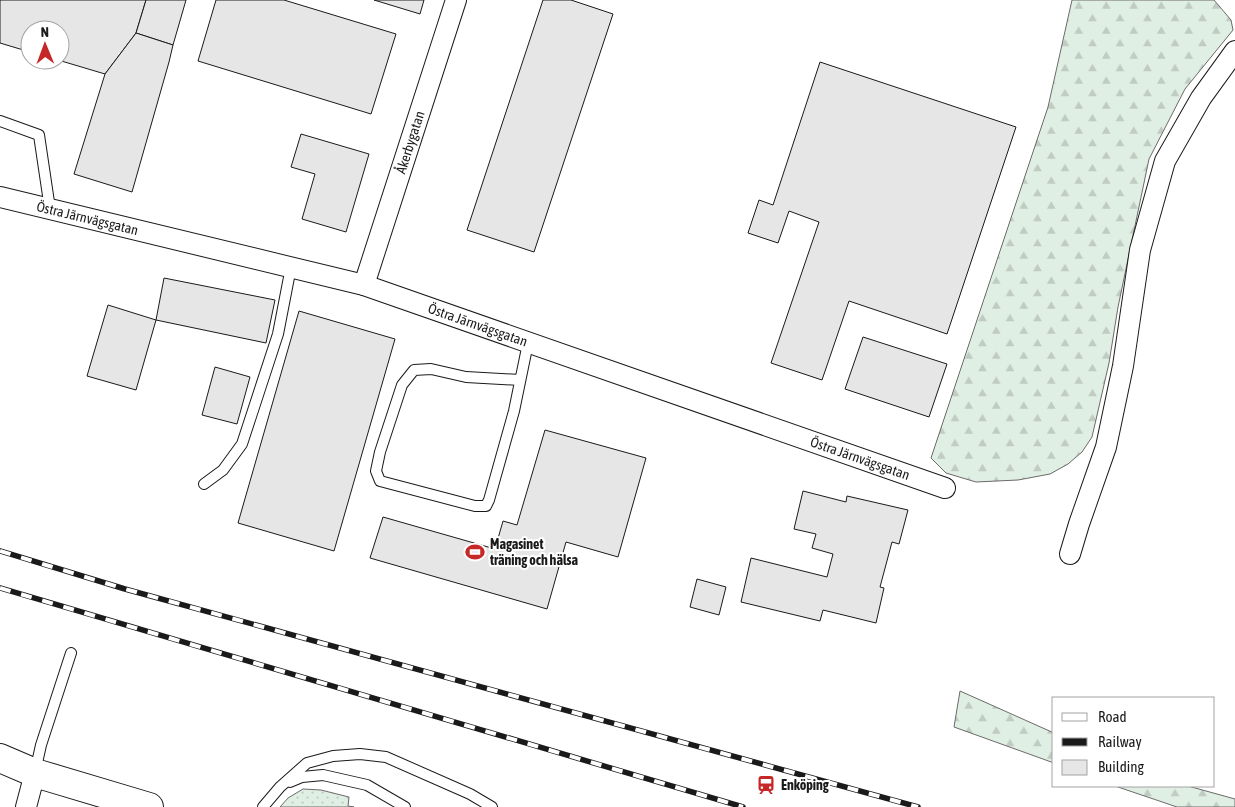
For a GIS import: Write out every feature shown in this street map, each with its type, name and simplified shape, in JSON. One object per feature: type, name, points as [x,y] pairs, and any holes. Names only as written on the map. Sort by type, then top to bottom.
[{"type":"main road","points":[[0,758],[35,773],[149,807]]},
{"type":"main road","points":[[0,777],[35,773]]},
{"type":"street","name":"Åkerbygatan","points":[[364,285],[456,0]]},
{"type":"street","points":[[1070,554],[1106,447],[1123,366],[1140,250],[1165,162],[1201,98],[1235,52]]},
{"type":"street","name":"Östra Järnvägsgatan","points":[[0,197],[364,285],[945,488]]},
{"type":"street","points":[[26,807],[35,773]]},
{"type":"lane","points":[[0,121],[39,135],[50,209]]},
{"type":"lane","points":[[204,484],[223,470],[242,444],[278,334],[291,267]]},
{"type":"lane","points":[[520,380],[466,377],[431,369],[414,370],[402,385],[380,452],[376,471],[380,481],[475,506],[486,506],[490,500],[520,380],[528,343]]},
{"type":"lane","points":[[35,773],[41,745],[71,654]]},
{"type":"lane","points":[[263,807],[280,787],[307,763],[333,756],[360,754],[386,757],[470,794],[492,807]]},
{"type":"lane","points":[[280,787],[302,777],[323,775],[367,785],[405,807]]},
{"type":"green space","points":[[1072,0],[1214,0],[1231,20],[1233,30],[1185,89],[1149,159],[1118,307],[1109,363],[1092,437],[1082,452],[1068,464],[1050,474],[1018,480],[976,482],[946,473],[931,458],[1048,107]]},
{"type":"green space","points":[[960,691],[1052,732],[1052,762],[954,727]]},
{"type":"green space","points":[[1118,787],[1192,787],[1235,799],[1235,807],[1177,807]]},
{"type":"green space","points":[[303,789],[321,790],[349,797],[348,806],[354,807],[280,807],[288,798]]},
{"type":"building","points":[[0,0],[146,0],[136,33],[105,74],[70,64],[70,20],[20,20],[20,49],[0,43]]},
{"type":"building","points":[[146,0],[186,0],[173,45],[136,33]]},
{"type":"building","points":[[216,0],[284,0],[396,34],[371,114],[198,61]]},
{"type":"building","points":[[374,0],[424,0],[420,14]]},
{"type":"building","points":[[543,0],[571,0],[613,14],[534,252],[467,230]]},
{"type":"building","points":[[136,33],[173,45],[132,192],[74,174],[105,74]]},
{"type":"building","points":[[820,62],[1016,127],[947,334],[849,301],[822,380],[771,363],[819,222],[789,211],[778,243],[748,233],[759,200],[773,205]]},
{"type":"building","points":[[301,134],[369,154],[346,232],[302,219],[315,174],[291,167]]},
{"type":"building","points":[[164,278],[275,300],[266,343],[156,320]]},
{"type":"building","points":[[108,305],[156,320],[136,390],[87,376]]},
{"type":"building","points":[[299,311],[395,339],[334,551],[238,523]]},
{"type":"building","points":[[863,337],[947,364],[929,417],[845,389]]},
{"type":"building","points":[[215,367],[250,377],[237,424],[202,415]]},
{"type":"building","points":[[545,430],[646,458],[618,557],[566,542],[547,609],[370,558],[383,517],[495,549],[503,521],[517,525]]},
{"type":"building","points":[[803,491],[846,502],[847,496],[908,510],[899,544],[892,542],[880,587],[884,588],[876,623],[823,610],[820,621],[741,602],[751,558],[827,577],[833,554],[812,548],[816,534],[794,529]]},
{"type":"building","points":[[697,579],[726,587],[719,615],[690,607]]},
{"type":"railway","points":[[0,551],[125,589],[918,807]]},
{"type":"railway","points":[[0,588],[743,807]]},
{"type":"place","name":"Magasinet träning och hälsa","points":[[475,552]]},
{"type":"place","name":"Enköping","points":[[766,785]]}]
